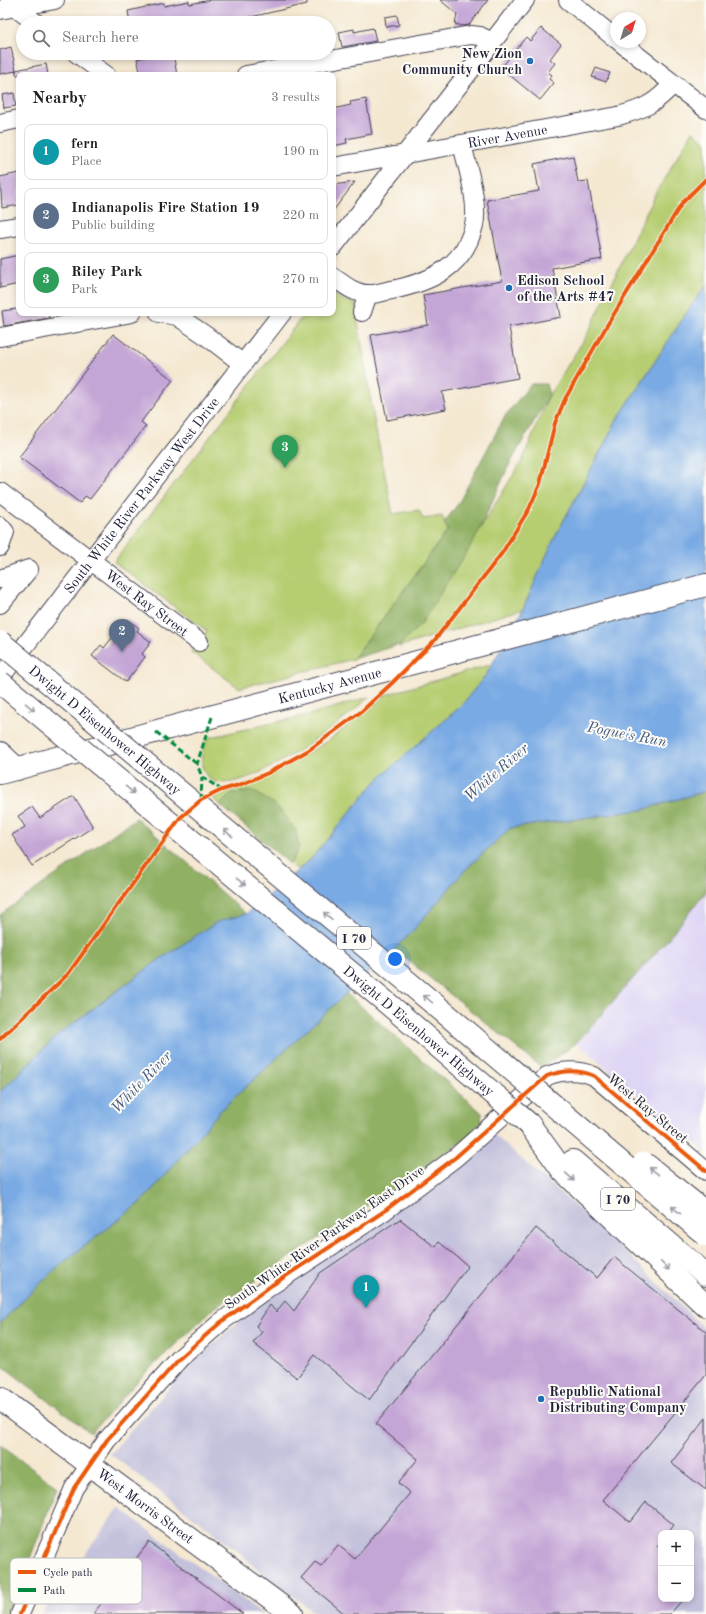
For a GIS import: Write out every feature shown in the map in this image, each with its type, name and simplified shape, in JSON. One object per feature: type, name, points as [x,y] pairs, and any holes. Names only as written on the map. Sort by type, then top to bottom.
[{"type":"main road","name":"Kentucky Avenue","points":[[8,771],[706,585]]},
{"type":"main road","name":"Dwight D Eisenhower Highway","points":[[0,642],[445,1013],[706,1235]]},
{"type":"main road","name":"Dwight D Eisenhower Highway","points":[[0,682],[380,997],[706,1275]]},
{"type":"main road","points":[[0,753],[8,771]]},
{"type":"main road","points":[[445,1013],[609,1135],[706,1213]]},
{"type":"main road","points":[[529,1124],[563,1171],[706,1306]]},
{"type":"main road","name":"West Morris Street","points":[[0,1398],[292,1614]]},
{"type":"street","points":[[6,6],[55,0]]},
{"type":"street","points":[[336,243],[525,0]]},
{"type":"street","points":[[568,0],[610,34]]},
{"type":"street","points":[[6,6],[24,16]]},
{"type":"street","points":[[336,59],[471,34],[480,36],[492,42]]},
{"type":"street","points":[[627,48],[699,104]]},
{"type":"street","points":[[86,60],[102,72]]},
{"type":"street","points":[[262,72],[328,60]]},
{"type":"street","name":"River Avenue","points":[[336,167],[618,116],[640,110],[654,102],[672,84]]},
{"type":"street","points":[[0,123],[16,120]]},
{"type":"street","points":[[336,279],[354,292],[368,294],[418,284],[445,271],[464,248],[474,224],[474,204],[462,144]]},
{"type":"street","points":[[0,229],[16,226]]},
{"type":"street","points":[[362,312],[368,294]]},
{"type":"street","points":[[0,337],[116,316]]},
{"type":"street","points":[[177,316],[243,364]]},
{"type":"street","name":"South White River Parkway West Drive","points":[[0,678],[280,316]]},
{"type":"street","name":"West Ray Street","points":[[0,492],[199,642]]},
{"type":"street","points":[[0,526],[5,532],[0,547]]},
{"type":"street","points":[[0,579],[29,569],[0,604]]},
{"type":"street","name":"South White River Parkway East Drive","points":[[43,1558],[66,1503],[81,1459],[107,1440],[180,1358],[221,1322],[272,1284],[383,1212],[456,1157],[547,1076],[555,1072],[571,1070],[594,1076]]},
{"type":"street","name":"West Ray Street","points":[[594,1076],[704,1165]]},
{"type":"street","name":"South White River Parkway East Drive","points":[[20,1614],[24,1604]]},
{"type":"shaded area","points":[[706,892],[706,1152],[576,1043],[667,940]]},
{"type":"shaded area","points":[[492,1133],[617,1243],[706,1330],[706,1614],[316,1614],[253,1566],[237,1550],[110,1454],[188,1367],[250,1311]]},
{"type":"shaded area","points":[[119,1508],[263,1614],[41,1614],[48,1604],[142,1604],[142,1558],[82,1558]]},
{"type":"green space","points":[[693,131],[706,142],[706,286],[693,303],[617,420],[553,541],[523,609],[398,647],[421,624],[522,461],[549,395],[587,335],[655,194]]},
{"type":"green space","points":[[336,296],[345,301],[355,303],[375,426],[393,514],[419,510],[423,519],[442,516],[448,530],[353,659],[239,688],[191,652],[207,631],[114,562],[303,316],[336,316]]},
{"type":"green space","points":[[531,384],[546,384],[549,395],[508,467],[475,539],[421,624],[401,644],[353,659],[448,530],[444,523],[458,504],[505,416]]},
{"type":"green space","points":[[493,664],[461,706],[376,781],[310,860],[298,870],[212,798],[269,775],[311,751],[332,738],[385,695]]},
{"type":"green space","points":[[369,697],[315,740],[264,771],[240,780],[220,783],[207,776],[204,772],[202,767],[202,757],[207,738],[312,714]]},
{"type":"green space","points":[[253,791],[276,805],[296,831],[299,848],[290,864],[220,805],[232,793]]},
{"type":"green space","points":[[706,791],[706,892],[667,940],[576,1043],[542,1068],[394,949],[409,935],[465,870],[510,828],[641,810]]},
{"type":"green space","points":[[136,818],[246,914],[217,922],[159,960],[59,1034],[0,1092],[0,915]]},
{"type":"green space","points":[[346,993],[482,1113],[481,1123],[465,1140],[213,1309],[144,1374],[91,1433],[0,1364],[0,1323],[54,1270],[143,1200],[220,1111]]},
{"type":"green space","points":[[0,1445],[57,1487],[30,1558],[10,1558],[10,1604],[13,1604],[9,1614],[0,1614]]},
{"type":"water","points":[[706,286],[706,791],[641,810],[510,828],[465,870],[409,935],[220,1111],[143,1200],[54,1270],[0,1323],[0,1092],[59,1034],[159,960],[217,922],[246,914],[310,860],[376,781],[461,706],[486,675],[523,609],[553,541],[617,420],[693,303]]},
{"type":"building","points":[[211,0],[307,0],[307,4],[255,16],[129,16],[128,11],[164,3],[164,6],[189,1],[189,4]]},
{"type":"building","points":[[440,0],[488,0],[469,25],[463,26],[455,24],[457,14]]},
{"type":"building","points":[[397,15],[399,25],[386,27],[385,17]]},
{"type":"building","points":[[373,28],[376,41],[342,47],[339,32],[354,29],[354,32]]},
{"type":"building","name":"New Zion Community Church","points":[[541,28],[561,44],[550,59],[555,63],[548,72],[552,75],[549,79],[554,83],[540,100],[501,68],[526,37],[530,41]]},
{"type":"building","points":[[11,47],[16,71],[0,74],[0,50]]},
{"type":"building","points":[[137,60],[174,60],[176,72],[140,72]]},
{"type":"building","points":[[46,64],[47,72],[16,72],[16,70]]},
{"type":"building","points":[[596,68],[610,73],[606,82],[592,77]]},
{"type":"building","points":[[14,93],[16,106],[4,108],[2,95]]},
{"type":"building","points":[[366,99],[372,134],[346,139],[347,143],[336,145],[336,108],[351,105],[350,102]]},
{"type":"building","name":"Edison School of the Arts #47","points":[[573,156],[578,182],[588,181],[602,259],[552,268],[561,317],[509,327],[518,378],[442,392],[446,409],[387,420],[371,335],[428,325],[423,295],[502,281],[487,200],[539,191],[534,164]]},
{"type":"building","points":[[16,174],[16,206],[2,208],[0,177]]},
{"type":"building","points":[[355,182],[336,207],[336,185]]},
{"type":"building","points":[[16,256],[16,285],[0,288],[0,259]]},
{"type":"building","points":[[16,309],[16,316],[49,316],[49,318],[4,326],[2,311]]},
{"type":"building","points":[[113,334],[173,380],[141,422],[146,426],[90,499],[85,496],[80,503],[19,457]]},
{"type":"building","points":[[127,619],[139,628],[137,631],[151,642],[142,654],[145,657],[126,682],[92,656],[101,645],[104,648]]},
{"type":"building","points":[[74,796],[93,827],[32,866],[12,835],[25,827],[18,816],[32,807],[40,818]]},
{"type":"building","points":[[400,1219],[435,1247],[439,1242],[468,1266],[369,1400],[314,1355],[297,1378],[253,1343],[262,1332],[256,1326],[270,1305],[276,1312],[285,1301],[294,1311],[320,1273]]},
{"type":"building","name":"Republic National Distributing Company","points":[[536,1228],[597,1278],[614,1257],[706,1332],[706,1375],[603,1500],[630,1522],[646,1502],[674,1525],[670,1530],[658,1530],[658,1602],[680,1602],[670,1614],[345,1614],[301,1578],[315,1562],[321,1566],[338,1545],[355,1559],[410,1493],[398,1483],[418,1459],[376,1424]]},
{"type":"building","points":[[706,1418],[706,1490],[671,1463]]},
{"type":"building","points":[[149,1542],[243,1614],[93,1614],[101,1604],[142,1604],[142,1558],[137,1558]]},
{"type":"marked path","points":[[212,717],[197,764],[202,777],[222,790]]},
{"type":"marked path","points":[[156,732],[197,764]]},
{"type":"marked path","points":[[201,800],[202,777]]},
{"type":"cycle path","points":[[0,1039],[68,974],[180,818],[201,800],[222,790],[242,784],[268,773],[309,750],[362,711],[434,641],[502,553],[529,509],[540,484],[555,423],[565,399],[606,327],[682,203],[706,179]]},
{"type":"cycle path","points":[[44,1558],[74,1488],[107,1440],[180,1358],[221,1322],[272,1285],[383,1212],[456,1157],[547,1076],[559,1072],[570,1071],[582,1072],[594,1076],[706,1171]]},
{"type":"cycle path","points":[[20,1614],[24,1604]]},
{"type":"place","name":"New Zion Community Church","points":[[530,61]]},
{"type":"place","name":"Edison School of the Arts #47","points":[[509,288]]},
{"type":"place","name":"Riley Park","points":[[285,468]]},
{"type":"place","name":"Indianapolis Fire Station 19","points":[[122,652]]},
{"type":"place","name":"fern","points":[[366,1308]]},
{"type":"place","name":"Republic National Distributing Company","points":[[541,1399]]},
{"type":"water label","name":"Pogue's Run","points":[[627,734]]},
{"type":"water label","name":"White River","points":[[496,772]]},
{"type":"water label","name":"White River","points":[[141,1082]]}]
